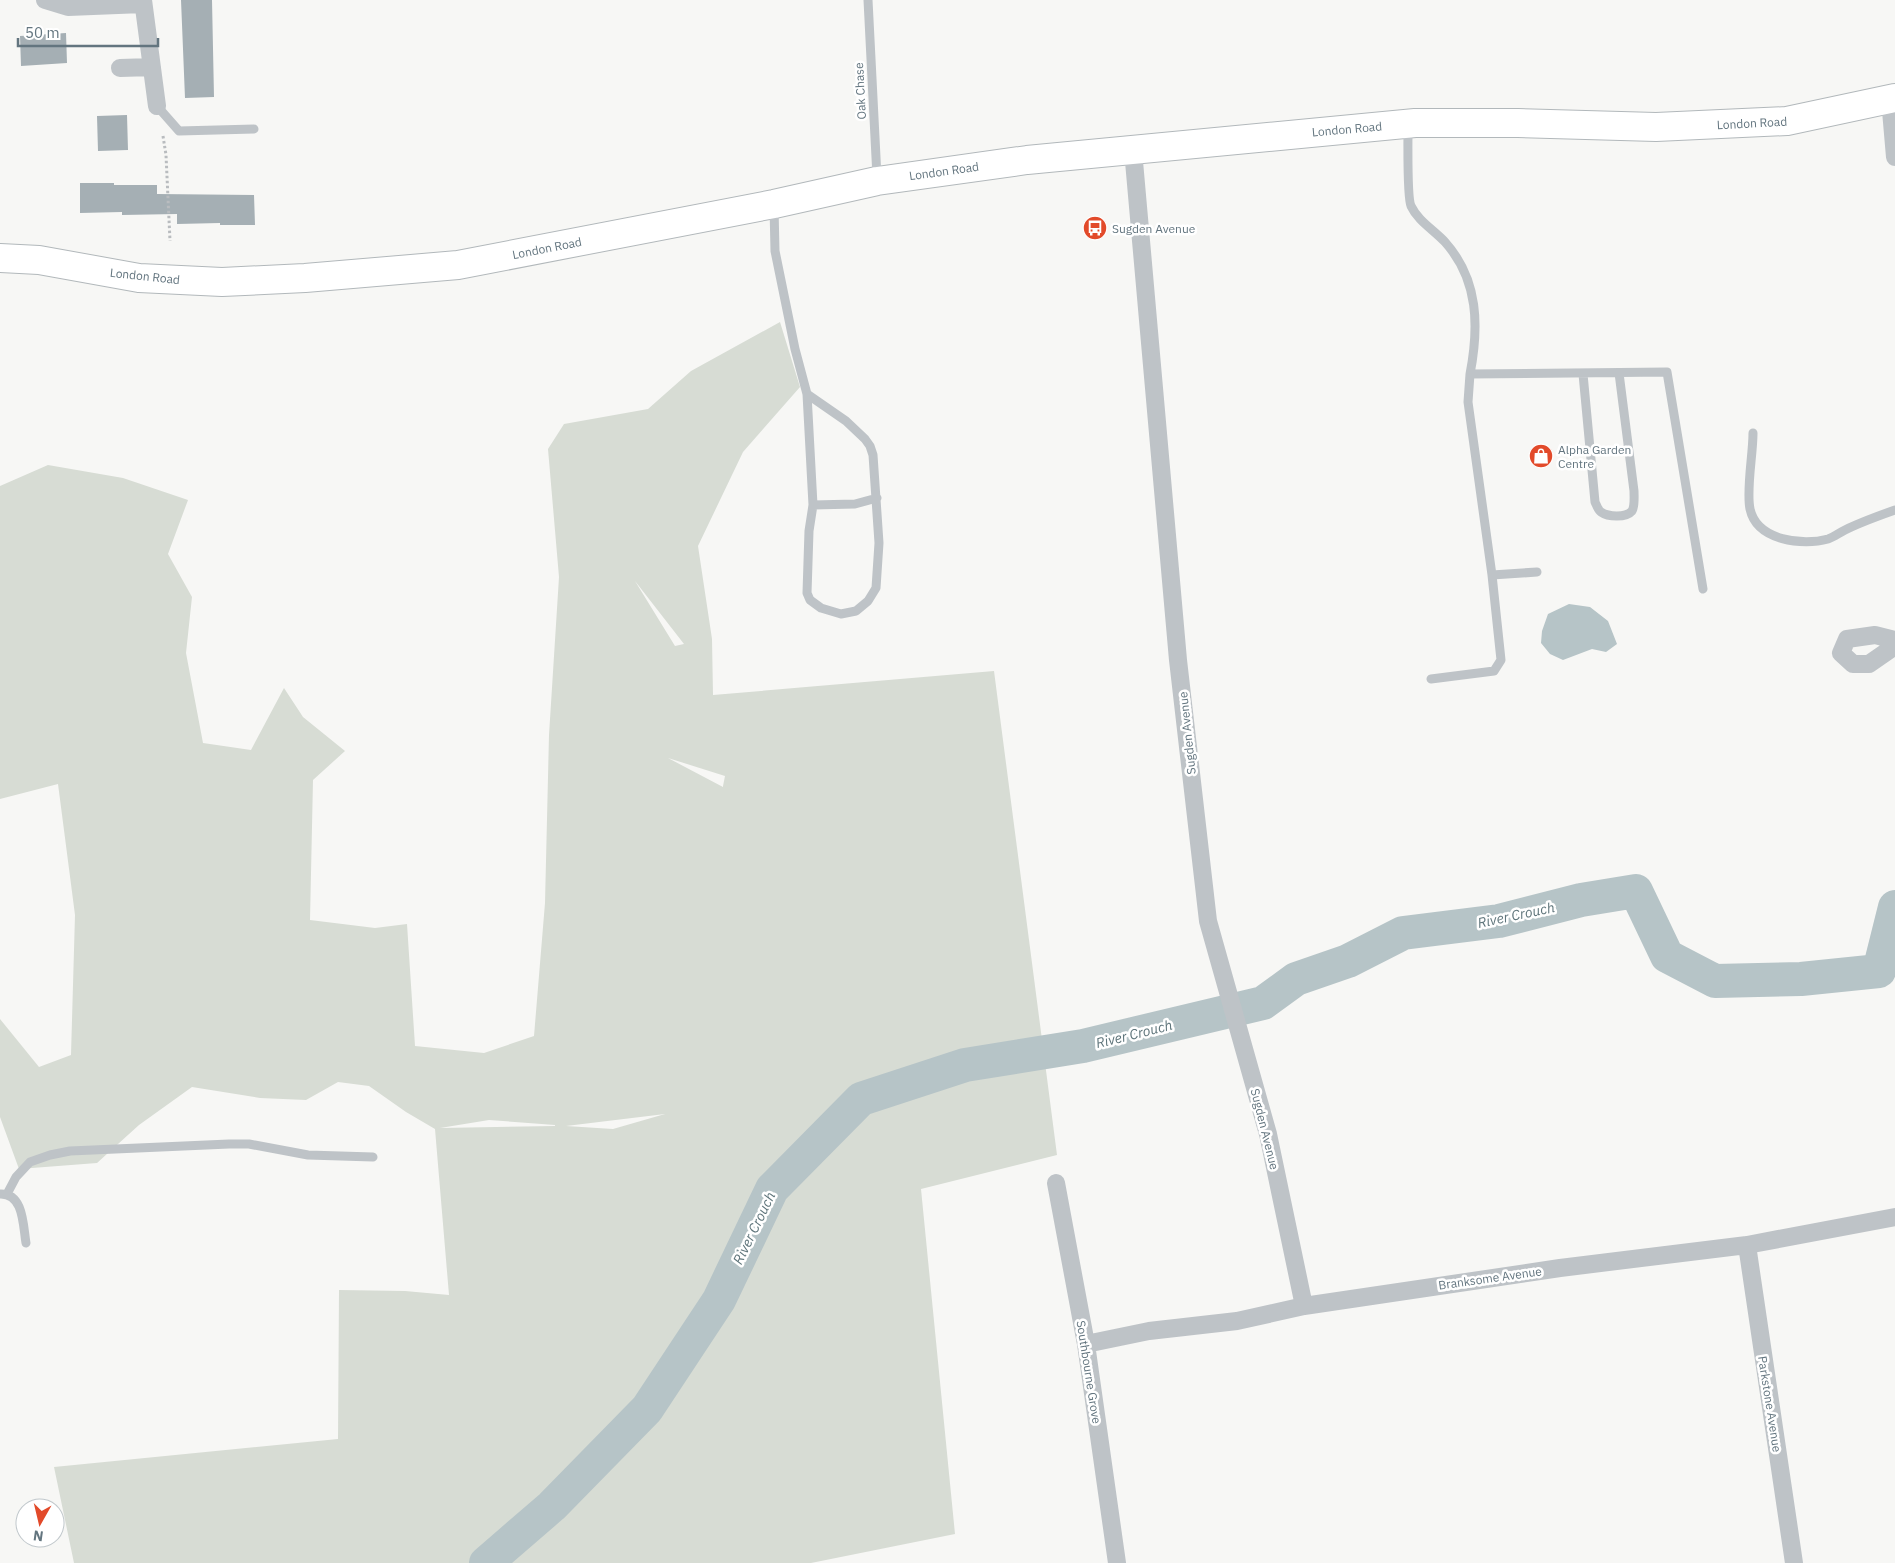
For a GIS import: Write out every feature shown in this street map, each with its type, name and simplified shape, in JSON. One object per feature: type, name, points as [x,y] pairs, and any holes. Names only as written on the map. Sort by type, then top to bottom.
[{"type":"main road","name":"London Road","points":[[0,258],[40,260],[139,278],[222,282],[305,278],[458,265],[774,204],[877,180],[1027,160],[1228,139],[1408,124],[1518,123],[1656,127],[1778,122],[1892,98]]},
{"type":"street","points":[[44,0],[68,7],[143,2],[156,106]]},
{"type":"street","points":[[120,68],[152,67]]},
{"type":"street","points":[[1892,98],[1895,157]]},
{"type":"street","name":"Sugden Avenue","points":[[1133,150],[1178,660],[1208,921],[1268,1134],[1304,1306]]},
{"type":"street","points":[[1895,640],[1875,635],[1847,639],[1841,653],[1853,664],[1869,664],[1895,646]]},
{"type":"street","name":"Southbourne Grove","points":[[1056,1182],[1086,1344],[1117,1563]]},
{"type":"street","name":"Branksome Avenue","points":[[1086,1344],[1149,1331],[1237,1321],[1304,1306],[1560,1268],[1747,1245],[1895,1217]]},
{"type":"street","name":"Parkstone Avenue","points":[[1747,1245],[1794,1563]]},
{"type":"lane","name":"Oak Chase","points":[[868,0],[877,180]]},
{"type":"lane","points":[[156,106],[179,131],[254,128]]},
{"type":"lane","points":[[1408,124],[1410,205],[1419,218],[1445,242],[1456,256],[1470,284],[1477,327],[1468,402],[1492,576],[1501,660],[1494,671],[1432,679]]},
{"type":"lane","points":[[774,204],[774,251],[795,349],[807,394],[813,505],[809,532],[807,593],[810,600],[821,608],[840,614],[856,611],[868,601],[876,588],[880,543],[873,456],[865,438],[846,421],[807,394]]},
{"type":"lane","points":[[1470,374],[1667,372],[1703,589]]},
{"type":"lane","points":[[1583,374],[1595,502],[1600,511],[1614,516],[1625,515],[1632,511],[1634,497],[1619,373]]},
{"type":"lane","points":[[1753,433],[1753,452],[1748,494],[1750,511],[1760,526],[1774,535],[1792,541],[1830,539],[1843,531],[1895,510]]},
{"type":"lane","points":[[813,505],[855,504],[877,498]]},
{"type":"lane","points":[[1492,576],[1538,572]]},
{"type":"lane","points":[[26,1244],[18,1203],[13,1197],[3,1194],[30,1162],[40,1157],[70,1151],[249,1144],[308,1154],[374,1157]]},
{"type":"path","points":[[156,106],[150,114],[164,137],[170,241]]},
{"type":"shaded area","points":[[780,322],[800,387],[743,452],[698,546],[712,639],[713,695],[994,671],[1057,1155],[921,1189],[955,1534],[811,1563],[74,1563],[65,1520],[65,1498],[60,1498],[54,1467],[338,1439],[339,1290],[405,1291],[449,1295],[435,1129],[406,1112],[369,1086],[338,1082],[306,1100],[260,1098],[192,1087],[139,1125],[97,1163],[19,1169],[0,1117],[0,1019],[39,1067],[71,1055],[75,915],[58,784],[0,799],[0,486],[48,465],[123,478],[188,500],[168,554],[192,597],[186,653],[203,743],[251,750],[284,688],[303,717],[345,751],[313,780],[310,920],[375,928],[407,924],[415,1046],[484,1053],[534,1036],[545,903],[549,735],[559,577],[548,449],[564,424],[648,409],[691,371]],"holes":[[[635,581],[684,644],[675,646]],[[668,758],[725,776],[723,787]],[[665,1114],[613,1129],[566,1126]],[[489,1120],[555,1125],[555,1126],[440,1128]]]},
{"type":"shaded area","points":[[1569,604],[1590,607],[1608,621],[1617,644],[1606,652],[1592,649],[1563,660],[1550,654],[1541,643],[1542,631],[1548,614]]},
{"type":"building","points":[[181,0],[212,0],[214,97],[185,98]]},
{"type":"building","points":[[66,33],[67,63],[21,66],[20,36]]},
{"type":"building","points":[[127,115],[128,150],[98,151],[97,116]]},
{"type":"building","points":[[80,183],[157,185],[157,194],[254,195],[255,225],[220,225],[220,223],[177,224],[177,214],[122,215],[122,212],[80,213]]},
{"type":"waterway","name":"River Crouch","points":[[486,1563],[552,1506],[647,1409],[719,1300],[772,1189],[861,1099],[965,1065],[1083,1046],[1263,1003],[1296,979],[1348,961],[1403,933],[1499,921],[1581,900],[1636,891],[1667,956],[1715,981],[1801,979],[1879,971],[1895,907]]},
{"type":"place","name":"Sugden Avenue","points":[[1095,228]]},
{"type":"place","name":"Alpha Garden Centre","points":[[1541,456]]}]
